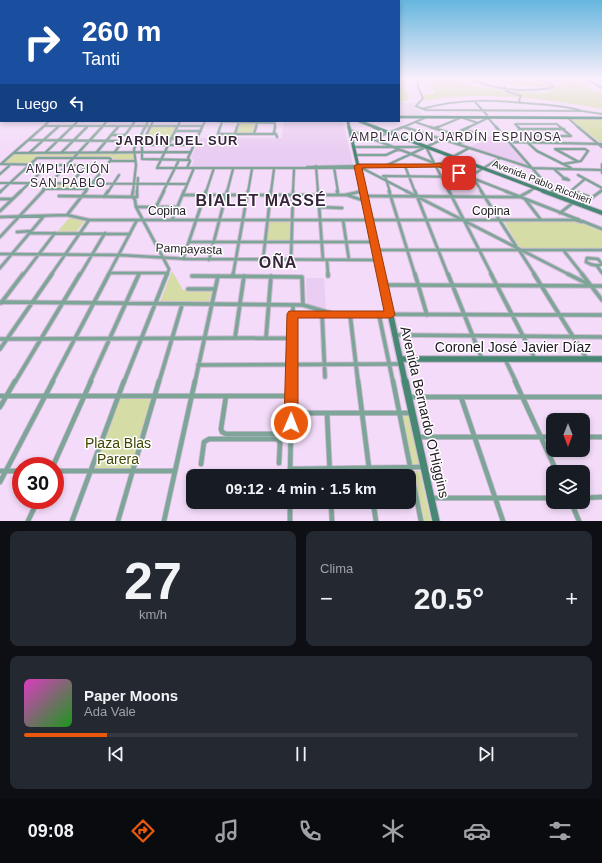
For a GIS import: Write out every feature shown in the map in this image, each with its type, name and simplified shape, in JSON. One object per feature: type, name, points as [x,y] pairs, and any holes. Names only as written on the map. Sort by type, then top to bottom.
[{"type":"main road","points":[[400,117],[602,116]]},
{"type":"main road","points":[[427,117],[512,117]]},
{"type":"main road","name":"Avenida Bernardo O'Higgins","points":[[346,122],[349,128],[358,167],[436,521]]},
{"type":"main road","name":"Avenida Bernardo O'Higgins","points":[[348,122],[358,167]]},
{"type":"main road","name":"Avenida Pablo Ricchieri","points":[[361,122],[602,213]]},
{"type":"main road","name":"Coronel José Javier Díaz","points":[[400,361],[602,359]]},
{"type":"street","points":[[419,102],[416,106],[421,109],[437,111],[582,111]]},
{"type":"street","points":[[421,109],[442,103],[453,102]]},
{"type":"street","points":[[475,102],[557,196]]},
{"type":"street","points":[[504,102],[570,107],[602,116]]},
{"type":"street","points":[[385,166],[478,123],[487,116]]},
{"type":"street","points":[[373,139],[427,117]]},
{"type":"street","points":[[567,117],[599,144]]},
{"type":"street","points":[[435,128],[461,118],[478,123]]},
{"type":"street","points":[[49,122],[1,164],[28,166],[106,166]]},
{"type":"street","points":[[45,153],[77,122]]},
{"type":"street","points":[[0,237],[106,122]]},
{"type":"street","points":[[111,135],[125,134],[134,122]]},
{"type":"street","points":[[72,521],[168,268],[136,208],[133,197],[135,148],[148,122]]},
{"type":"street","points":[[153,122],[142,145],[144,160],[189,160]]},
{"type":"street","points":[[179,122],[157,168],[304,169],[316,167],[436,166],[469,148]]},
{"type":"street","points":[[187,168],[190,161],[188,159],[190,152],[205,122]]},
{"type":"street","points":[[272,134],[274,133],[275,123],[257,122],[222,122],[218,133],[235,134],[254,134],[272,134],[277,134],[277,137]]},
{"type":"street","points":[[235,134],[239,122]]},
{"type":"street","points":[[254,134],[257,122]]},
{"type":"street","points":[[415,122],[454,134]]},
{"type":"street","points":[[515,124],[556,124],[564,129],[571,136],[527,136],[515,124]]},
{"type":"street","points":[[44,126],[203,126]]},
{"type":"street","points":[[29,153],[59,126]]},
{"type":"street","points":[[61,153],[88,126]]},
{"type":"street","points":[[96,153],[118,126]]},
{"type":"street","points":[[404,127],[532,168],[601,171],[602,164]]},
{"type":"street","points":[[349,128],[392,147],[519,196],[579,222],[582,221],[593,226],[601,227]]},
{"type":"street","points":[[519,129],[564,129]]},
{"type":"street","points":[[462,130],[482,134]]},
{"type":"street","points":[[175,131],[201,131]]},
{"type":"street","points":[[183,138],[187,131]]},
{"type":"street","points":[[548,136],[555,142]]},
{"type":"street","points":[[140,138],[197,139]]},
{"type":"street","points":[[458,144],[472,138],[479,139]]},
{"type":"street","points":[[29,140],[123,141],[114,153]]},
{"type":"street","points":[[510,142],[555,142],[602,145]]},
{"type":"street","points":[[527,142],[537,151],[574,169]]},
{"type":"street","points":[[142,145],[194,145]]},
{"type":"street","points":[[353,147],[426,147]]},
{"type":"street","points":[[386,147],[389,154]]},
{"type":"street","points":[[426,147],[536,359]]},
{"type":"street","points":[[355,155],[389,154],[399,149]]},
{"type":"street","points":[[563,164],[581,161],[587,150],[554,150],[577,161]]},
{"type":"street","points":[[14,153],[190,152]]},
{"type":"street","points":[[0,192],[37,158],[109,158],[111,159],[110,161],[135,161]]},
{"type":"street","points":[[378,176],[469,177],[500,158]]},
{"type":"street","points":[[156,207],[179,160]]},
{"type":"street","points":[[67,216],[110,161]]},
{"type":"street","points":[[0,174],[9,165]]},
{"type":"street","points":[[0,211],[47,166]]},
{"type":"street","points":[[71,183],[86,166]]},
{"type":"street","points":[[405,166],[482,359]]},
{"type":"street","points":[[316,167],[321,242],[328,276]]},
{"type":"street","points":[[334,167],[338,195]]},
{"type":"street","points":[[358,167],[418,196],[519,250],[592,286]]},
{"type":"street","points":[[172,220],[194,168]]},
{"type":"street","points":[[182,259],[214,168]]},
{"type":"street","points":[[208,260],[233,168]]},
{"type":"street","points":[[233,276],[252,168]]},
{"type":"street","points":[[263,260],[274,169]]},
{"type":"street","points":[[291,260],[294,169]]},
{"type":"street","points":[[554,169],[564,178]]},
{"type":"street","points":[[104,197],[119,175]]},
{"type":"street","points":[[578,175],[602,189],[582,205]]},
{"type":"street","points":[[385,176],[428,315]]},
{"type":"street","points":[[135,200],[137,197],[138,178]]},
{"type":"street","points":[[474,179],[587,359]]},
{"type":"street","points":[[585,179],[572,189],[573,191],[592,198]]},
{"type":"street","points":[[0,183],[187,184]]},
{"type":"street","points":[[183,195],[345,195],[358,193],[364,196],[519,196],[535,188]]},
{"type":"street","points":[[43,189],[87,189]]},
{"type":"street","points":[[65,189],[59,196],[137,197]]},
{"type":"street","points":[[345,195],[358,199],[364,196]]},
{"type":"street","points":[[0,199],[13,199]]},
{"type":"street","points":[[525,199],[541,220]]},
{"type":"street","points":[[560,213],[574,202]]},
{"type":"street","points":[[136,208],[177,207]]},
{"type":"street","points":[[319,207],[342,208]]},
{"type":"street","points":[[0,268],[44,216]]},
{"type":"street","name":"Copina","points":[[0,217],[67,216],[89,220],[576,220]]},
{"type":"street","points":[[0,349],[89,220]]},
{"type":"street","points":[[0,482],[3,471],[45,396],[137,220]]},
{"type":"street","points":[[343,220],[349,260]]},
{"type":"street","points":[[17,232],[130,234]]},
{"type":"street","points":[[0,303],[55,233]]},
{"type":"street","points":[[0,407],[105,233]]},
{"type":"street","points":[[189,242],[374,242]]},
{"type":"street","points":[[376,250],[602,250]]},
{"type":"street","points":[[564,250],[602,300]]},
{"type":"street","name":"Pampayasta","points":[[0,254],[119,255],[208,260],[378,260]]},
{"type":"street","points":[[597,266],[602,264],[599,260],[591,258],[586,259],[589,264],[597,266],[602,273]]},
{"type":"street","points":[[110,273],[167,273]]},
{"type":"street","points":[[57,457],[140,273]]},
{"type":"street","points":[[192,276],[302,277],[303,305]]},
{"type":"street","points":[[164,521],[218,276]]},
{"type":"street","points":[[235,338],[244,276]]},
{"type":"street","points":[[266,338],[271,276]]},
{"type":"street","points":[[384,285],[602,286]]},
{"type":"street","points":[[188,289],[215,289]]},
{"type":"street","points":[[0,303],[303,305],[322,313]]},
{"type":"street","points":[[118,521],[182,304]]},
{"type":"street","points":[[290,469],[293,305]]},
{"type":"street","points":[[322,313],[325,377]]},
{"type":"street","points":[[293,314],[602,315]]},
{"type":"street","points":[[350,314],[369,468]]},
{"type":"street","points":[[379,315],[421,521]]},
{"type":"street","points":[[394,335],[602,337]]},
{"type":"street","points":[[0,339],[292,338]]},
{"type":"street","points":[[505,359],[554,465]]},
{"type":"street","name":"Coronel José Javier Díaz","points":[[198,365],[389,364],[400,361]]},
{"type":"street","points":[[0,396],[292,396]]},
{"type":"street","points":[[226,396],[221,429],[222,432],[226,434],[280,440],[279,463]]},
{"type":"street","points":[[408,397],[602,397]]},
{"type":"street","points":[[461,397],[502,521]]},
{"type":"street","points":[[291,412],[412,413]]},
{"type":"street","points":[[327,413],[330,469],[424,468]]},
{"type":"street","points":[[201,464],[206,440],[209,439],[291,434]]},
{"type":"street","points":[[417,437],[546,437]]},
{"type":"street","points":[[590,437],[602,437]]},
{"type":"street","points":[[64,471],[175,471]]},
{"type":"street","points":[[590,498],[602,497]]},
{"type":"street","points":[[431,498],[546,498]]},
{"type":"street","points":[[28,521],[34,509]]},
{"type":"street","points":[[290,509],[290,521]]},
{"type":"street","points":[[332,509],[332,521]]},
{"type":"street","points":[[375,509],[376,521]]},
{"type":"street","points":[[574,509],[579,521]]},
{"type":"shaded area","points":[[400,103],[414,103],[422,115],[400,116]]},
{"type":"shaded area","points":[[284,122],[343,123],[354,168],[191,167],[194,160],[191,158],[200,138],[282,138]]},
{"type":"shaded area","points":[[499,132],[529,166],[470,147]]},
{"type":"shaded area","points":[[306,278],[324,278],[326,310],[307,304]]},
{"type":"green space","points":[[562,102],[602,102],[602,109]]},
{"type":"green space","points":[[570,119],[602,119],[602,142],[600,142]]},
{"type":"green space","points":[[239,122],[257,122],[254,134],[235,134]]},
{"type":"green space","points":[[151,126],[177,126],[172,138],[145,138]]},
{"type":"green space","points":[[14,154],[75,154],[71,157],[35,158],[28,164],[2,165]]},
{"type":"green space","points":[[78,154],[135,154],[134,160],[112,160],[113,157],[75,158]]},
{"type":"green space","points":[[50,184],[90,184],[86,189],[45,189]]},
{"type":"green space","points":[[69,218],[85,221],[76,232],[57,232]]},
{"type":"green space","points":[[269,221],[290,221],[289,241],[267,241]]},
{"type":"green space","points":[[504,221],[581,222],[602,230],[602,249],[520,249]]},
{"type":"green space","points":[[172,271],[183,290],[212,290],[209,303],[160,302]]},
{"type":"green space","name":"Plaza Blas Parera","points":[[119,397],[153,397],[131,471],[90,472]]},
{"type":"green space","points":[[401,414],[410,414],[421,466],[412,466]]},
{"type":"green space","points":[[416,471],[420,471],[431,521],[422,521],[416,491]]},
{"type":"district","name":"AMPLIACIÓN JARDÍN ESPINOSA","points":[[456,137]]},
{"type":"district","name":"JARDÍN DEL SUR","points":[[177,140]]},
{"type":"district","name":"AMPLIACIÓN SAN PABLO","points":[[68,176]]},
{"type":"district","name":"BIALET MASSÉ","points":[[261,200]]},
{"type":"district","name":"OÑA","points":[[278,262]]},
{"type":"route","points":[[291,423],[293,314],[390,315],[358,166],[439,165],[459,173]]}]
